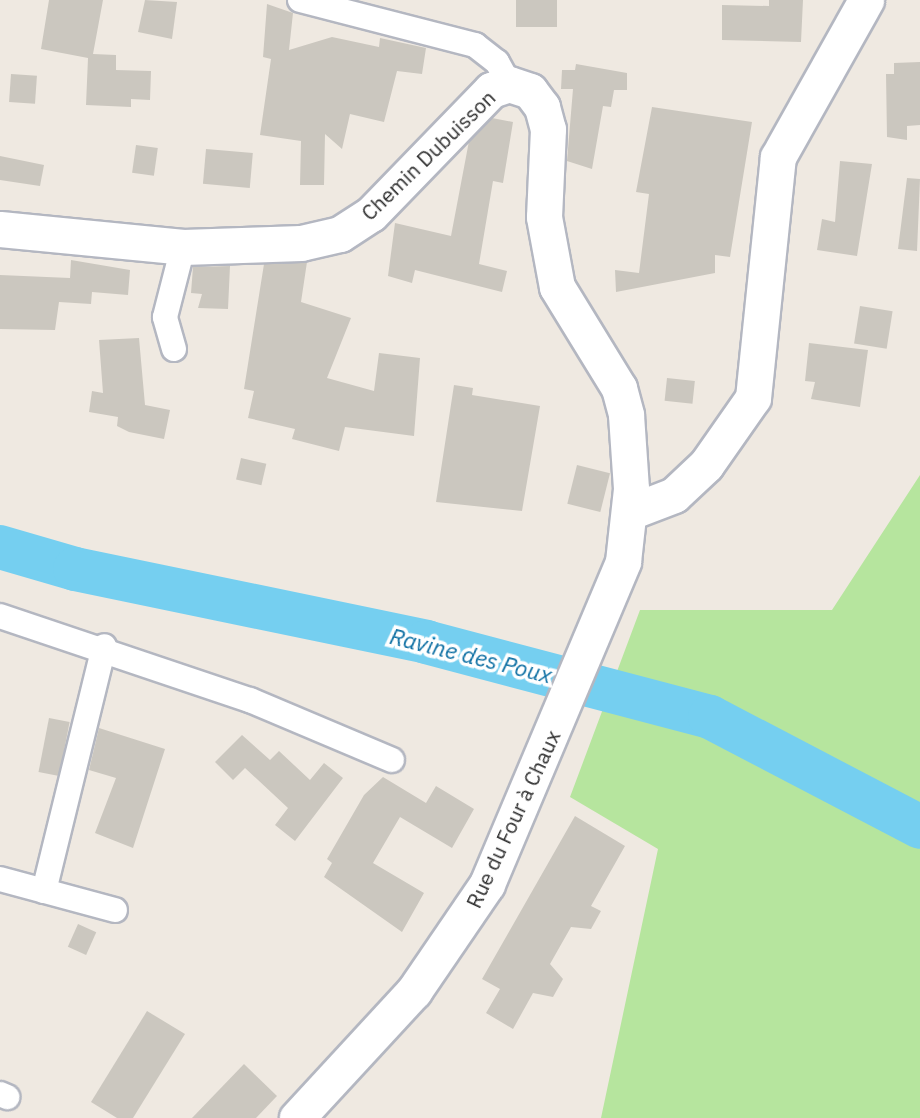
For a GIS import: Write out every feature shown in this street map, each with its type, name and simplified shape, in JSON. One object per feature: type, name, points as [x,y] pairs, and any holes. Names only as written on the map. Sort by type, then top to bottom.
[{"type":"main road","points":[[630,512],[674,495],[706,465],[753,398],[778,157],[866,0]]},
{"type":"main road","name":"Chemin Dubuisson","points":[[0,229],[183,247],[255,248],[340,234],[371,214],[491,90],[509,84],[530,91],[542,107],[551,265],[568,309],[619,388],[630,442],[630,512]]},
{"type":"main road","name":"Rue du Four à Chaux","points":[[297,1118],[421,984],[487,884],[536,778],[623,562],[630,512]]},
{"type":"street","points":[[300,0],[475,45],[497,62],[509,84]]},
{"type":"street","points":[[174,349],[165,317],[183,247]]},
{"type":"street","points":[[0,616],[103,646],[392,760]]},
{"type":"street","points":[[44,891],[103,646]]},
{"type":"street","points":[[0,879],[115,911]]},
{"type":"green space","points":[[920,475],[920,1118],[601,1118],[658,849],[570,797],[640,610],[832,610]]},
{"type":"building","points":[[49,0],[103,0],[93,54],[116,55],[116,70],[151,71],[150,100],[131,99],[131,107],[86,105],[88,58],[41,49]]},
{"type":"building","points":[[145,0],[177,2],[172,39],[138,32]]},
{"type":"building","points":[[516,0],[557,0],[557,27],[516,27]]},
{"type":"building","points":[[769,0],[803,0],[801,42],[722,40],[722,5],[769,6]]},
{"type":"building","points":[[267,4],[293,13],[289,50],[332,37],[379,47],[380,38],[426,48],[422,74],[397,71],[384,122],[350,114],[342,149],[325,134],[324,185],[300,185],[301,141],[260,135],[271,59],[263,57]]},
{"type":"building","points":[[920,62],[920,125],[907,126],[907,140],[887,137],[886,74],[894,74],[894,63]]},
{"type":"building","points":[[576,64],[627,73],[627,90],[614,90],[611,107],[603,106],[592,169],[567,161],[573,89],[561,89],[562,70],[575,70]]},
{"type":"building","points":[[11,74],[37,76],[35,104],[9,102]]},
{"type":"building","points":[[652,107],[752,122],[730,257],[715,255],[715,273],[616,292],[615,270],[639,273],[649,194],[636,192]]},
{"type":"building","points":[[492,118],[513,122],[503,183],[493,181],[479,264],[507,271],[502,292],[415,270],[412,283],[388,276],[395,223],[451,236],[469,141]]},
{"type":"building","points":[[136,145],[158,148],[154,176],[132,173]]},
{"type":"building","points":[[206,149],[253,153],[250,188],[203,184]]},
{"type":"building","points":[[0,156],[44,165],[40,186],[0,180]]},
{"type":"building","points":[[840,161],[872,164],[857,256],[817,250],[822,219],[835,222]]},
{"type":"building","points":[[907,178],[920,179],[917,251],[898,249]]},
{"type":"building","points":[[71,260],[130,270],[128,295],[92,292],[91,304],[59,302],[55,330],[0,329],[0,275],[70,278]]},
{"type":"building","points":[[307,262],[301,302],[351,318],[327,378],[374,391],[379,353],[420,358],[414,436],[345,427],[339,451],[292,439],[295,429],[248,418],[254,391],[244,389],[264,264]]},
{"type":"building","points":[[230,266],[228,309],[198,308],[202,294],[191,293],[193,267]]},
{"type":"building","points":[[860,306],[893,311],[887,349],[854,344]]},
{"type":"building","points":[[139,338],[145,405],[170,410],[164,439],[129,432],[117,426],[118,417],[89,412],[92,391],[103,393],[99,340]]},
{"type":"building","points":[[809,343],[868,350],[860,407],[811,399],[815,382],[805,381]]},
{"type":"building","points":[[667,378],[695,381],[692,404],[665,401]]},
{"type":"building","points":[[454,385],[473,388],[472,395],[540,406],[522,511],[436,502]]},
{"type":"building","points":[[241,458],[266,464],[261,485],[236,479]]},
{"type":"building","points":[[577,465],[610,473],[600,512],[567,504]]},
{"type":"building","points":[[49,718],[70,722],[59,776],[39,772]]},
{"type":"building","points":[[99,728],[165,749],[133,848],[95,833],[116,778],[89,770]]},
{"type":"building","points":[[242,735],[270,760],[279,751],[310,780],[324,763],[343,778],[295,841],[275,825],[288,808],[245,768],[233,780],[215,762]]},
{"type":"building","points":[[383,777],[426,803],[436,786],[474,809],[452,848],[400,817],[373,863],[424,893],[402,932],[324,877],[332,863],[327,859],[364,795]]},
{"type":"building","points":[[575,816],[625,846],[591,906],[601,911],[591,929],[571,927],[550,964],[563,979],[553,997],[533,993],[513,1029],[486,1013],[500,989],[482,979]]},
{"type":"building","points":[[78,924],[96,932],[86,955],[68,947]]},
{"type":"building","points":[[147,1011],[185,1034],[133,1118],[117,1118],[91,1102]]},
{"type":"building","points":[[244,1064],[277,1096],[256,1118],[192,1118]]},
{"type":"waterway","name":"Ravine des Poux","points":[[0,547],[75,569],[426,642],[710,717],[920,827]]}]
